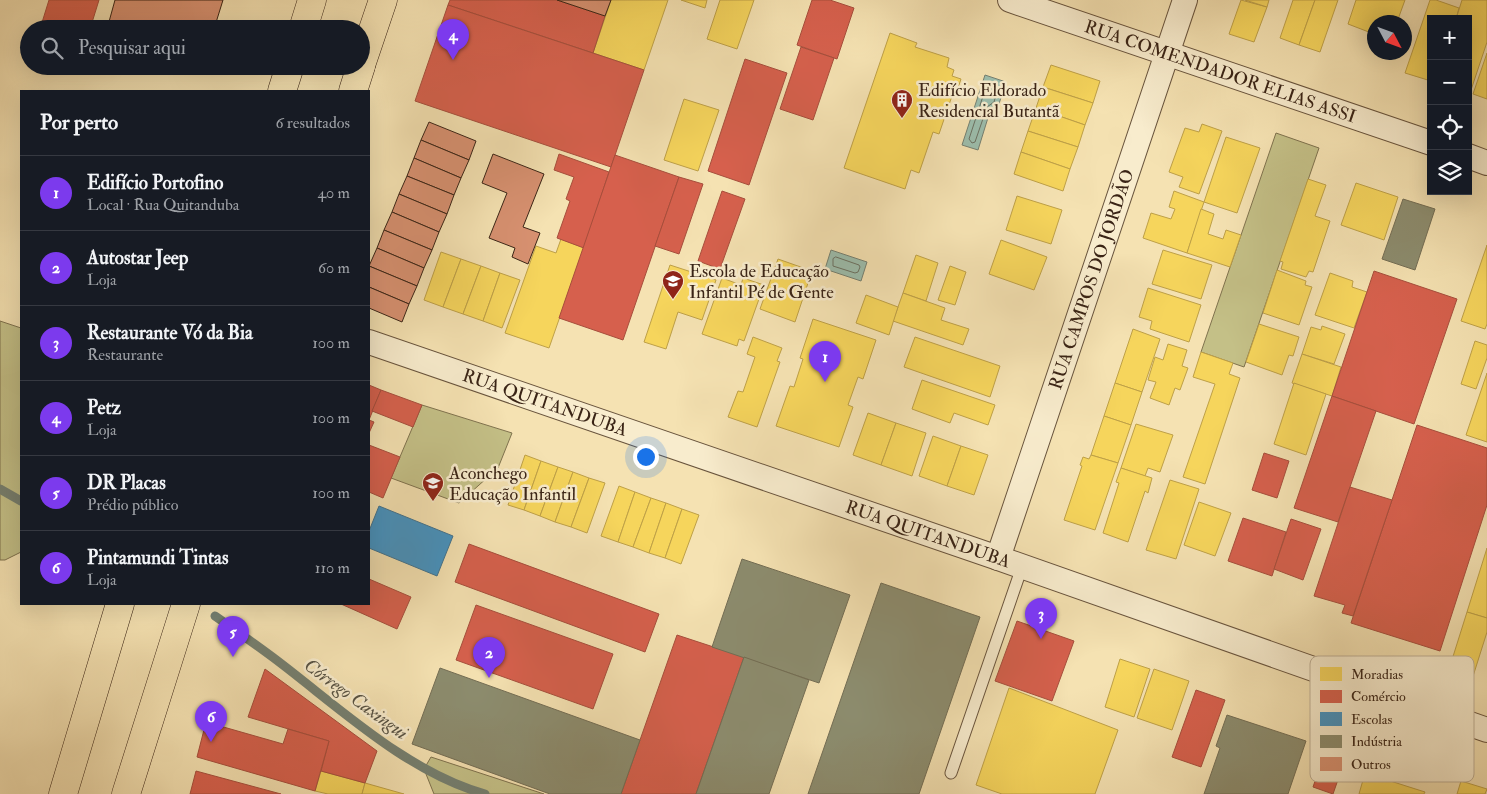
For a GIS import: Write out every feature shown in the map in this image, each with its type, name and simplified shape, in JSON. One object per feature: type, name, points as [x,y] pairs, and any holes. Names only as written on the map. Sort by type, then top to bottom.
[{"type":"highway","points":[[305,20],[312,0]]},
{"type":"highway","points":[[370,39],[383,0]]},
{"type":"highway","points":[[282,90],[287,75]]},
{"type":"highway","points":[[353,90],[358,75]]},
{"type":"highway","points":[[63,794],[120,605]]},
{"type":"highway","points":[[126,794],[186,605]]},
{"type":"street","name":"RUA COMENDADOR ELIAS ASSI","points":[[1010,0],[1168,52],[1427,142]]},
{"type":"street","name":"RUA CAMPOS DO JORDÃO","points":[[998,558],[1185,0]]},
{"type":"street","points":[[1472,157],[1487,163]]},
{"type":"street","name":"RUA QUITANDUBA","points":[[370,342],[1022,566],[1310,668]]},
{"type":"street","name":"RUA QUITANDUBA","points":[[1474,725],[1487,730]]},
{"type":"lane","points":[[951,773],[1022,566]]},
{"type":"shaded area","points":[[1276,133],[1319,148],[1244,367],[1201,352]]},
{"type":"shaded area","points":[[0,321],[20,328],[20,552],[5,560],[0,560]]},
{"type":"shaded area","points":[[422,405],[512,433],[498,468],[459,503],[391,478]]},
{"type":"shaded area","points":[[431,757],[544,794],[434,794],[424,769]]},
{"type":"water","points":[[985,75],[1006,82],[997,110],[991,108],[978,150],[962,145]]},
{"type":"water","points":[[831,250],[867,262],[861,281],[825,269]]},
{"type":"building: Moradias","points":[[611,0],[668,0],[644,70],[593,53]]},
{"type":"building: Moradias","points":[[681,0],[707,0],[705,8]]},
{"type":"building: Moradias","points":[[720,0],[754,0],[737,49],[707,39]]},
{"type":"building: Moradias","points":[[1241,0],[1267,7],[1254,42],[1229,34]]},
{"type":"building: Moradias","points":[[1245,0],[1269,0],[1267,7]]},
{"type":"building: Moradias","points":[[1293,0],[1315,0],[1299,45],[1280,38]]},
{"type":"building: Moradias","points":[[1315,0],[1338,0],[1320,52],[1299,45]]},
{"type":"building: Moradias","points":[[1356,0],[1405,0],[1400,15],[1367,15],[1367,31],[1348,24]]},
{"type":"building: Moradias","points":[[1430,0],[1436,0],[1459,8],[1457,15],[1427,15],[1427,80],[1405,73],[1409,60],[1412,60],[1412,53]]},
{"type":"building: Moradias","points":[[1462,0],[1487,0],[1487,42],[1472,87],[1472,15],[1457,15]]},
{"type":"building: Moradias","name":"Edifício Eldorado Residencial Butantã","points":[[890,33],[917,43],[915,47],[949,58],[947,67],[954,70],[952,76],[961,79],[956,94],[953,93],[939,134],[933,132],[919,173],[911,170],[905,189],[844,168]]},
{"type":"building: Moradias","points":[[1487,53],[1487,99],[1473,94]]},
{"type":"building: Moradias","points":[[1051,65],[1100,81],[1093,103],[1043,87]]},
{"type":"building: Moradias","points":[[1043,87],[1093,103],[1085,125],[1036,108]]},
{"type":"building: Moradias","points":[[684,99],[719,110],[698,171],[664,160]]},
{"type":"building: Moradias","points":[[1036,108],[1085,125],[1078,147],[1028,131]]},
{"type":"building: Moradias","points":[[1202,124],[1222,131],[1199,194],[1179,187],[1183,177],[1169,172],[1185,128],[1199,132]]},
{"type":"building: Moradias","points":[[1028,131],[1078,147],[1070,169],[1021,152]]},
{"type":"building: Moradias","points":[[1226,137],[1260,148],[1237,213],[1204,202]]},
{"type":"building: Moradias","points":[[1021,152],[1070,169],[1063,191],[1014,174]]},
{"type":"building: Moradias","points":[[1308,179],[1326,185],[1315,216],[1330,221],[1313,272],[1309,271],[1306,277],[1281,269],[1283,262],[1280,261]]},
{"type":"building: Moradias","points":[[1356,183],[1398,197],[1384,240],[1341,225]]},
{"type":"building: Moradias","points":[[1174,191],[1204,202],[1187,253],[1143,238],[1151,213],[1171,219],[1175,209],[1169,207]]},
{"type":"building: Moradias","points":[[1017,196],[1062,210],[1051,244],[1006,230]]},
{"type":"building: Moradias","points":[[1201,209],[1214,214],[1208,234],[1223,239],[1226,230],[1241,235],[1230,267],[1187,253]]},
{"type":"building: Moradias","points":[[561,239],[584,248],[549,348],[505,333],[536,246],[556,253]]},
{"type":"building: Moradias","points":[[1001,240],[1047,257],[1034,290],[989,274]]},
{"type":"building: Moradias","points":[[1487,245],[1487,324],[1485,329],[1461,321]]},
{"type":"building: Moradias","points":[[1163,250],[1212,265],[1201,299],[1152,284]]},
{"type":"building: Moradias","points":[[441,252],[461,259],[443,307],[424,300]]},
{"type":"building: Moradias","points":[[916,255],[938,263],[926,301],[903,293]]},
{"type":"building: Moradias","points":[[461,259],[481,266],[463,314],[443,307]]},
{"type":"building: Moradias","points":[[778,259],[812,271],[795,322],[760,309]]},
{"type":"building: Moradias","points":[[670,265],[716,280],[702,320],[678,312],[666,349],[644,342]]},
{"type":"building: Moradias","points":[[481,266],[500,273],[483,321],[463,314]]},
{"type":"building: Moradias","points":[[950,266],[966,272],[955,305],[938,300]]},
{"type":"building: Moradias","points":[[1277,270],[1306,281],[1305,285],[1312,287],[1299,325],[1263,313]]},
{"type":"building: Moradias","points":[[500,273],[520,280],[502,328],[483,321]]},
{"type":"building: Moradias","points":[[1330,273],[1353,281],[1352,287],[1367,292],[1354,328],[1315,315]]},
{"type":"building: Moradias","points":[[722,278],[741,285],[743,278],[764,285],[744,341],[739,339],[737,346],[702,334]]},
{"type":"building: Moradias","points":[[1148,288],[1201,305],[1189,342],[1150,329],[1152,321],[1139,317]]},
{"type":"building: Moradias","points":[[903,293],[945,308],[941,320],[969,329],[963,345],[893,321]]},
{"type":"building: Moradias","points":[[866,295],[898,307],[889,335],[856,323]]},
{"type":"building: Moradias","points":[[813,319],[876,340],[863,379],[858,377],[848,405],[853,407],[839,447],[776,426],[790,386],[794,387],[803,359],[800,358]]},
{"type":"building: Moradias","points":[[1259,324],[1299,337],[1293,356],[1289,355],[1282,375],[1246,362]]},
{"type":"building: Moradias","points":[[1322,326],[1345,334],[1334,364],[1302,354],[1311,327],[1321,330]]},
{"type":"building: Moradias","points":[[1133,329],[1160,339],[1142,392],[1115,383]]},
{"type":"building: Moradias","points":[[753,337],[782,348],[777,361],[780,362],[757,427],[728,417],[738,391],[743,392],[755,357],[747,354]]},
{"type":"building: Moradias","points":[[915,337],[1000,366],[990,397],[904,367]]},
{"type":"building: Moradias","points":[[1475,341],[1487,345],[1487,358],[1476,389],[1461,384]]},
{"type":"building: Moradias","points":[[1168,344],[1187,350],[1182,366],[1188,368],[1180,390],[1175,388],[1169,405],[1150,398],[1156,382],[1148,380],[1155,357],[1163,360]]},
{"type":"building: Moradias","points":[[1201,352],[1233,363],[1229,374],[1240,378],[1205,484],[1183,477],[1215,384],[1193,377]]},
{"type":"building: Moradias","points":[[1302,354],[1341,367],[1332,396],[1292,383]]},
{"type":"building: Moradias","points":[[1487,373],[1487,442],[1466,435]]},
{"type":"building: Moradias","points":[[922,380],[995,405],[988,425],[954,413],[950,423],[912,409]]},
{"type":"building: Moradias","points":[[1115,383],[1142,392],[1131,425],[1104,416]]},
{"type":"building: Moradias","points":[[1294,383],[1326,394],[1306,455],[1274,444]]},
{"type":"building: Moradias","points":[[868,413],[896,423],[881,465],[853,455]]},
{"type":"building: Moradias","points":[[1104,416],[1131,425],[1118,463],[1091,455]]},
{"type":"building: Moradias","points":[[896,423],[926,433],[912,476],[881,465]]},
{"type":"building: Moradias","points":[[1136,424],[1173,435],[1160,472],[1148,468],[1145,476],[1121,468]]},
{"type":"building: Moradias","points":[[933,436],[961,446],[947,486],[919,476]]},
{"type":"building: Moradias","points":[[961,446],[988,455],[974,495],[947,486]]},
{"type":"building: Moradias","points":[[525,455],[541,461],[524,510],[508,505]]},
{"type":"building: Moradias","points":[[1091,455],[1118,463],[1095,530],[1064,520],[1082,466],[1080,465],[1083,457],[1089,459]]},
{"type":"building: Moradias","points":[[541,461],[558,467],[540,516],[524,510]]},
{"type":"building: Moradias","points":[[558,467],[573,472],[555,522],[540,516]]},
{"type":"building: Moradias","points":[[1121,468],[1152,478],[1148,493],[1145,491],[1128,542],[1103,533],[1119,483],[1116,482]]},
{"type":"building: Moradias","points":[[573,472],[589,478],[571,527],[555,522]]},
{"type":"building: Moradias","points":[[589,478],[605,483],[587,533],[571,527]]},
{"type":"building: Moradias","points":[[1170,480],[1199,489],[1176,559],[1146,550]]},
{"type":"building: Moradias","points":[[619,486],[635,492],[618,542],[601,536]]},
{"type":"building: Moradias","points":[[635,492],[651,498],[633,547],[618,542]]},
{"type":"building: Moradias","points":[[651,498],[666,503],[649,553],[633,547]]},
{"type":"building: Moradias","points":[[1199,502],[1231,513],[1215,556],[1184,545]]},
{"type":"building: Moradias","points":[[666,503],[682,509],[665,558],[649,553]]},
{"type":"building: Moradias","points":[[682,509],[699,515],[681,564],[665,558]]},
{"type":"building: Moradias","points":[[1487,548],[1487,618],[1467,612]]},
{"type":"building: Moradias","points":[[1467,612],[1487,618],[1487,632],[1474,673],[1474,656],[1453,656]]},
{"type":"building: Moradias","points":[[1120,659],[1150,669],[1134,717],[1105,707]]},
{"type":"building: Moradias","points":[[1154,669],[1189,681],[1172,730],[1137,718]]},
{"type":"building: Moradias","points":[[1009,688],[1118,730],[1095,794],[1002,794],[976,785]]},
{"type":"building: Moradias","points":[[321,771],[365,783],[362,794],[328,794],[315,791]]},
{"type":"building: Moradias","points":[[1362,782],[1393,782],[1425,792],[1424,794],[1359,794]]},
{"type":"building: Moradias","points":[[1461,782],[1487,789],[1485,794],[1457,794]]},
{"type":"building: Moradias","points":[[365,783],[404,794],[362,794]]},
{"type":"building: Comércio","points":[[49,0],[99,0],[93,20],[43,20]]},
{"type":"building: Comércio","points":[[450,0],[557,0],[605,16],[593,53],[448,5]]},
{"type":"building: Comércio","points":[[812,0],[830,0],[854,8],[837,59],[797,45]]},
{"type":"building: Comércio","points":[[448,5],[644,70],[611,167],[415,101]]},
{"type":"building: Comércio","points":[[801,47],[834,58],[813,120],[780,109]]},
{"type":"building: Comércio","points":[[745,59],[787,73],[749,185],[708,171]]},
{"type":"building: Comércio","points":[[559,154],[609,172],[584,248],[557,238],[570,201],[566,199],[574,177],[554,170]]},
{"type":"building: Comércio","points":[[615,155],[679,177],[623,340],[559,318]]},
{"type":"building: Comércio","points":[[679,177],[703,184],[679,254],[655,246]]},
{"type":"building: Comércio","points":[[722,191],[745,199],[720,269],[698,261]]},
{"type":"building: Comércio","points":[[1374,271],[1457,299],[1414,424],[1332,396]]},
{"type":"building: Comércio","points":[[370,385],[381,390],[370,418]]},
{"type":"building: Comércio","points":[[381,390],[422,405],[413,427],[372,411]]},
{"type":"building: Comércio","points":[[1332,396],[1376,411],[1338,522],[1294,508]]},
{"type":"building: Comércio","points":[[370,420],[374,422],[370,431]]},
{"type":"building: Comércio","points":[[1417,425],[1487,448],[1487,505],[1440,651],[1351,623]]},
{"type":"building: Comércio","points":[[370,445],[400,457],[383,498],[370,492]]},
{"type":"building: Comércio","points":[[1264,453],[1289,461],[1277,498],[1252,490]]},
{"type":"building: Comércio","points":[[1350,487],[1392,500],[1353,616],[1342,613],[1345,605],[1314,596]]},
{"type":"building: Comércio","points":[[1243,518],[1286,532],[1272,576],[1228,561]]},
{"type":"building: Comércio","points":[[1291,519],[1321,529],[1303,580],[1274,569]]},
{"type":"building: Comércio","points":[[469,544],[659,614],[645,652],[455,582]]},
{"type":"building: Comércio","points":[[370,579],[411,597],[397,629],[343,605],[370,605]]},
{"type":"building: Comércio","points":[[476,605],[613,654],[593,709],[456,660]]},
{"type":"building: Comércio","points":[[1017,621],[1074,641],[1052,701],[995,681]]},
{"type":"building: Comércio","points":[[677,635],[744,657],[696,794],[621,794]]},
{"type":"building: Comércio","points":[[265,669],[377,751],[365,783],[321,771],[329,741],[248,717]]},
{"type":"building: Comércio","points":[[1196,690],[1225,700],[1201,767],[1172,757]]},
{"type":"building: Comércio","points":[[206,722],[283,744],[288,729],[329,741],[315,791],[197,757]]},
{"type":"building: Comércio","points":[[196,771],[281,794],[190,794]]},
{"type":"building: Comércio","points":[[1315,782],[1337,782],[1333,794],[1313,787]]},
{"type":"building: Escolas","points":[[379,506],[453,536],[437,576],[370,548],[370,528]]},
{"type":"building: Indústria","points":[[1403,199],[1435,209],[1415,270],[1382,259]]},
{"type":"building: Indústria","points":[[742,559],[850,595],[819,683],[712,647]]},
{"type":"building: Indústria","points":[[881,583],[980,617],[919,794],[808,794]]},
{"type":"building: Indústria","points":[[744,657],[809,680],[769,794],[696,794]]},
{"type":"building: Indústria","points":[[440,668],[640,740],[621,794],[550,794],[412,744]]},
{"type":"building: Indústria","points":[[1227,715],[1306,741],[1288,794],[1204,794],[1220,748],[1216,746]]},
{"type":"building: Outros","points":[[115,0],[223,0],[217,20],[109,20]]},
{"type":"building: Outros","points":[[557,0],[611,0],[605,16]]},
{"type":"building: Outros","points":[[429,122],[476,141],[469,160],[421,140]]},
{"type":"building: Outros","points":[[421,140],[469,160],[461,178],[414,158]]},
{"type":"building: Outros","points":[[493,154],[544,174],[523,227],[540,233],[528,264],[512,257],[515,248],[489,238],[507,193],[482,183]]},
{"type":"building: Outros","points":[[414,158],[461,178],[454,195],[407,176]]},
{"type":"building: Outros","points":[[407,176],[454,195],[447,214],[399,194]]},
{"type":"building: Outros","points":[[399,194],[447,214],[439,232],[392,212]]},
{"type":"building: Outros","points":[[392,212],[439,232],[432,250],[384,230]]},
{"type":"building: Outros","points":[[384,230],[432,250],[424,268],[377,248]]},
{"type":"building: Outros","points":[[377,248],[424,268],[417,286],[370,266]]},
{"type":"building: Outros","points":[[370,266],[417,286],[409,304],[370,287]]},
{"type":"building: Outros","points":[[370,287],[409,304],[402,322],[370,308]]},
{"type":"waterway","name":"Córrego Caxingui","points":[[0,489],[20,500]]},
{"type":"waterway","name":"Córrego Caxingui","points":[[215,616],[275,659],[354,721],[404,756],[430,772],[485,794]]},
{"type":"place","name":"Petz","points":[[453,60]]},
{"type":"place","name":"Edifício Eldorado Residencial Butantã","points":[[902,119]]},
{"type":"place","name":"Escola de Educação Infantil Pé de Gente","points":[[673,300]]},
{"type":"place","name":"Edifício Portofino","points":[[825,382]]},
{"type":"place","name":"Aconchego Educação Infantil","points":[[433,502]]},
{"type":"place","name":"Restaurante Vó da Bia","points":[[1041,639]]},
{"type":"place","name":"DR Placas","points":[[233,657]]},
{"type":"place","name":"Autostar Jeep","points":[[489,678]]},
{"type":"place","name":"Pintamundi Tintas","points":[[211,742]]}]
